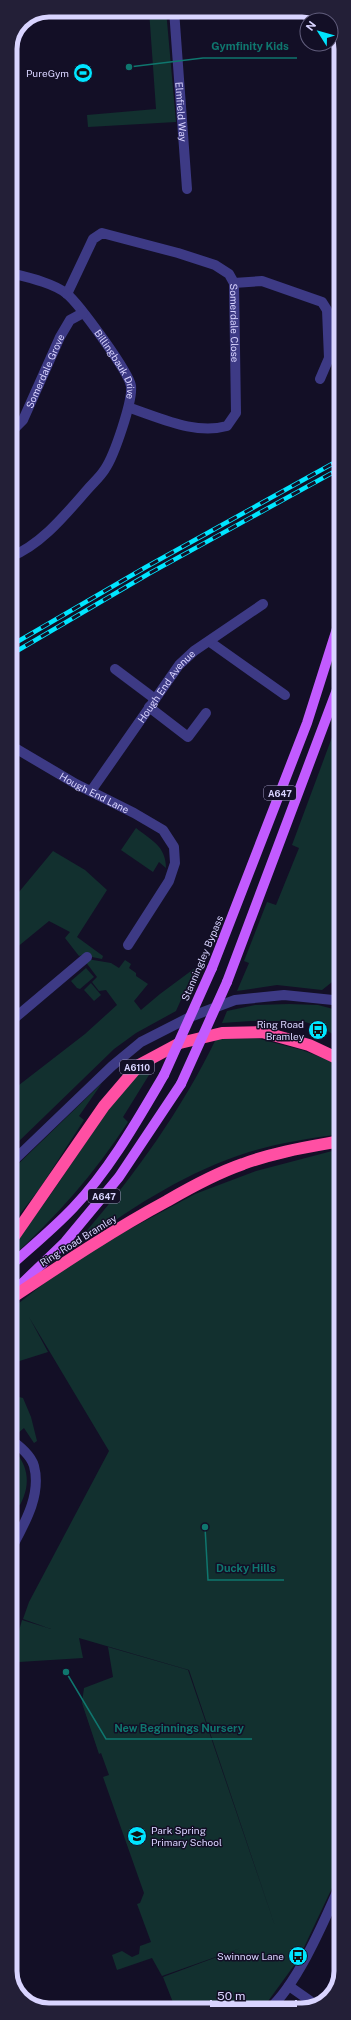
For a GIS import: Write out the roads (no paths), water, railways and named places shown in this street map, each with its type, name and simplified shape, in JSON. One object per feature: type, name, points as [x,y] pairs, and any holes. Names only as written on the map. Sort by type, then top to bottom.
[{"type":"highway","name":"A6110","points":[[17,1232],[104,1106],[139,1065],[180,1043],[222,1033],[262,1032],[309,1045],[334,1057]]},
{"type":"highway","name":"Ring Road Bramley","points":[[17,1294],[74,1256],[144,1213],[189,1188],[243,1164],[280,1153],[334,1142]]},
{"type":"main road","name":"Stanningley Bypass","points":[[17,1260],[73,1208],[107,1167],[136,1123],[164,1074],[212,968],[307,723],[334,638]]},
{"type":"main road","name":"A647","points":[[17,1287],[65,1242],[119,1178],[150,1134],[181,1084],[227,982],[334,698]]},
{"type":"street","name":"Elmfield Way","points":[[175,17],[187,189]]},
{"type":"street","name":"Somerdale Close","points":[[67,294],[93,238],[102,234],[178,253],[215,265],[229,274],[234,283],[236,413],[228,426],[214,430],[196,429],[130,408]]},
{"type":"street","name":"Billingbauk Drive","points":[[17,274],[67,294],[84,313],[118,362],[131,385],[130,408],[106,469],[60,520],[22,552],[17,554]]},
{"type":"street","points":[[234,283],[262,281],[322,302],[327,310],[329,358],[320,379]]},
{"type":"street","name":"Somerdale Grove","points":[[17,426],[24,420],[60,337],[70,320],[84,313]]},
{"type":"street","name":"Hough End Avenue","points":[[90,792],[179,665],[194,651],[210,642],[263,604]]},
{"type":"street","points":[[210,642],[285,695]]},
{"type":"street","points":[[115,669],[188,736],[206,713]]},
{"type":"street","name":"Hough End Lane","points":[[17,749],[90,792],[163,830],[174,846],[174,863],[169,881],[128,945]]},
{"type":"street","points":[[17,1016],[86,957]]},
{"type":"street","points":[[17,1153],[140,1042],[190,1017],[235,1000],[284,995],[334,1000]]},
{"type":"street","points":[[17,1444],[23,1449],[34,1466],[35,1486],[29,1514],[17,1537]]},
{"type":"street","points":[[274,2003],[289,1986],[327,1915],[334,1898]]},
{"type":"street","points":[[289,1986],[311,2002]]},
{"type":"railway","points":[[17,642],[146,567],[334,463]]},
{"type":"railway","points":[[17,651],[150,573],[334,472]]},
{"type":"place","name":"Gymfinity Kids","points":[[129,67]]},
{"type":"place","name":"PureGym","points":[[83,73]]},
{"type":"place","name":"Ring Road Bramley","points":[[318,1030]]},
{"type":"place","name":"Ducky Hills","points":[[205,1527]]},
{"type":"place","name":"New Beginnings Nursery","points":[[66,1672]]},
{"type":"place","name":"Park Spring Primary School","points":[[137,1836]]},
{"type":"place","name":"Swinnow Lane","points":[[298,1956]]}]
